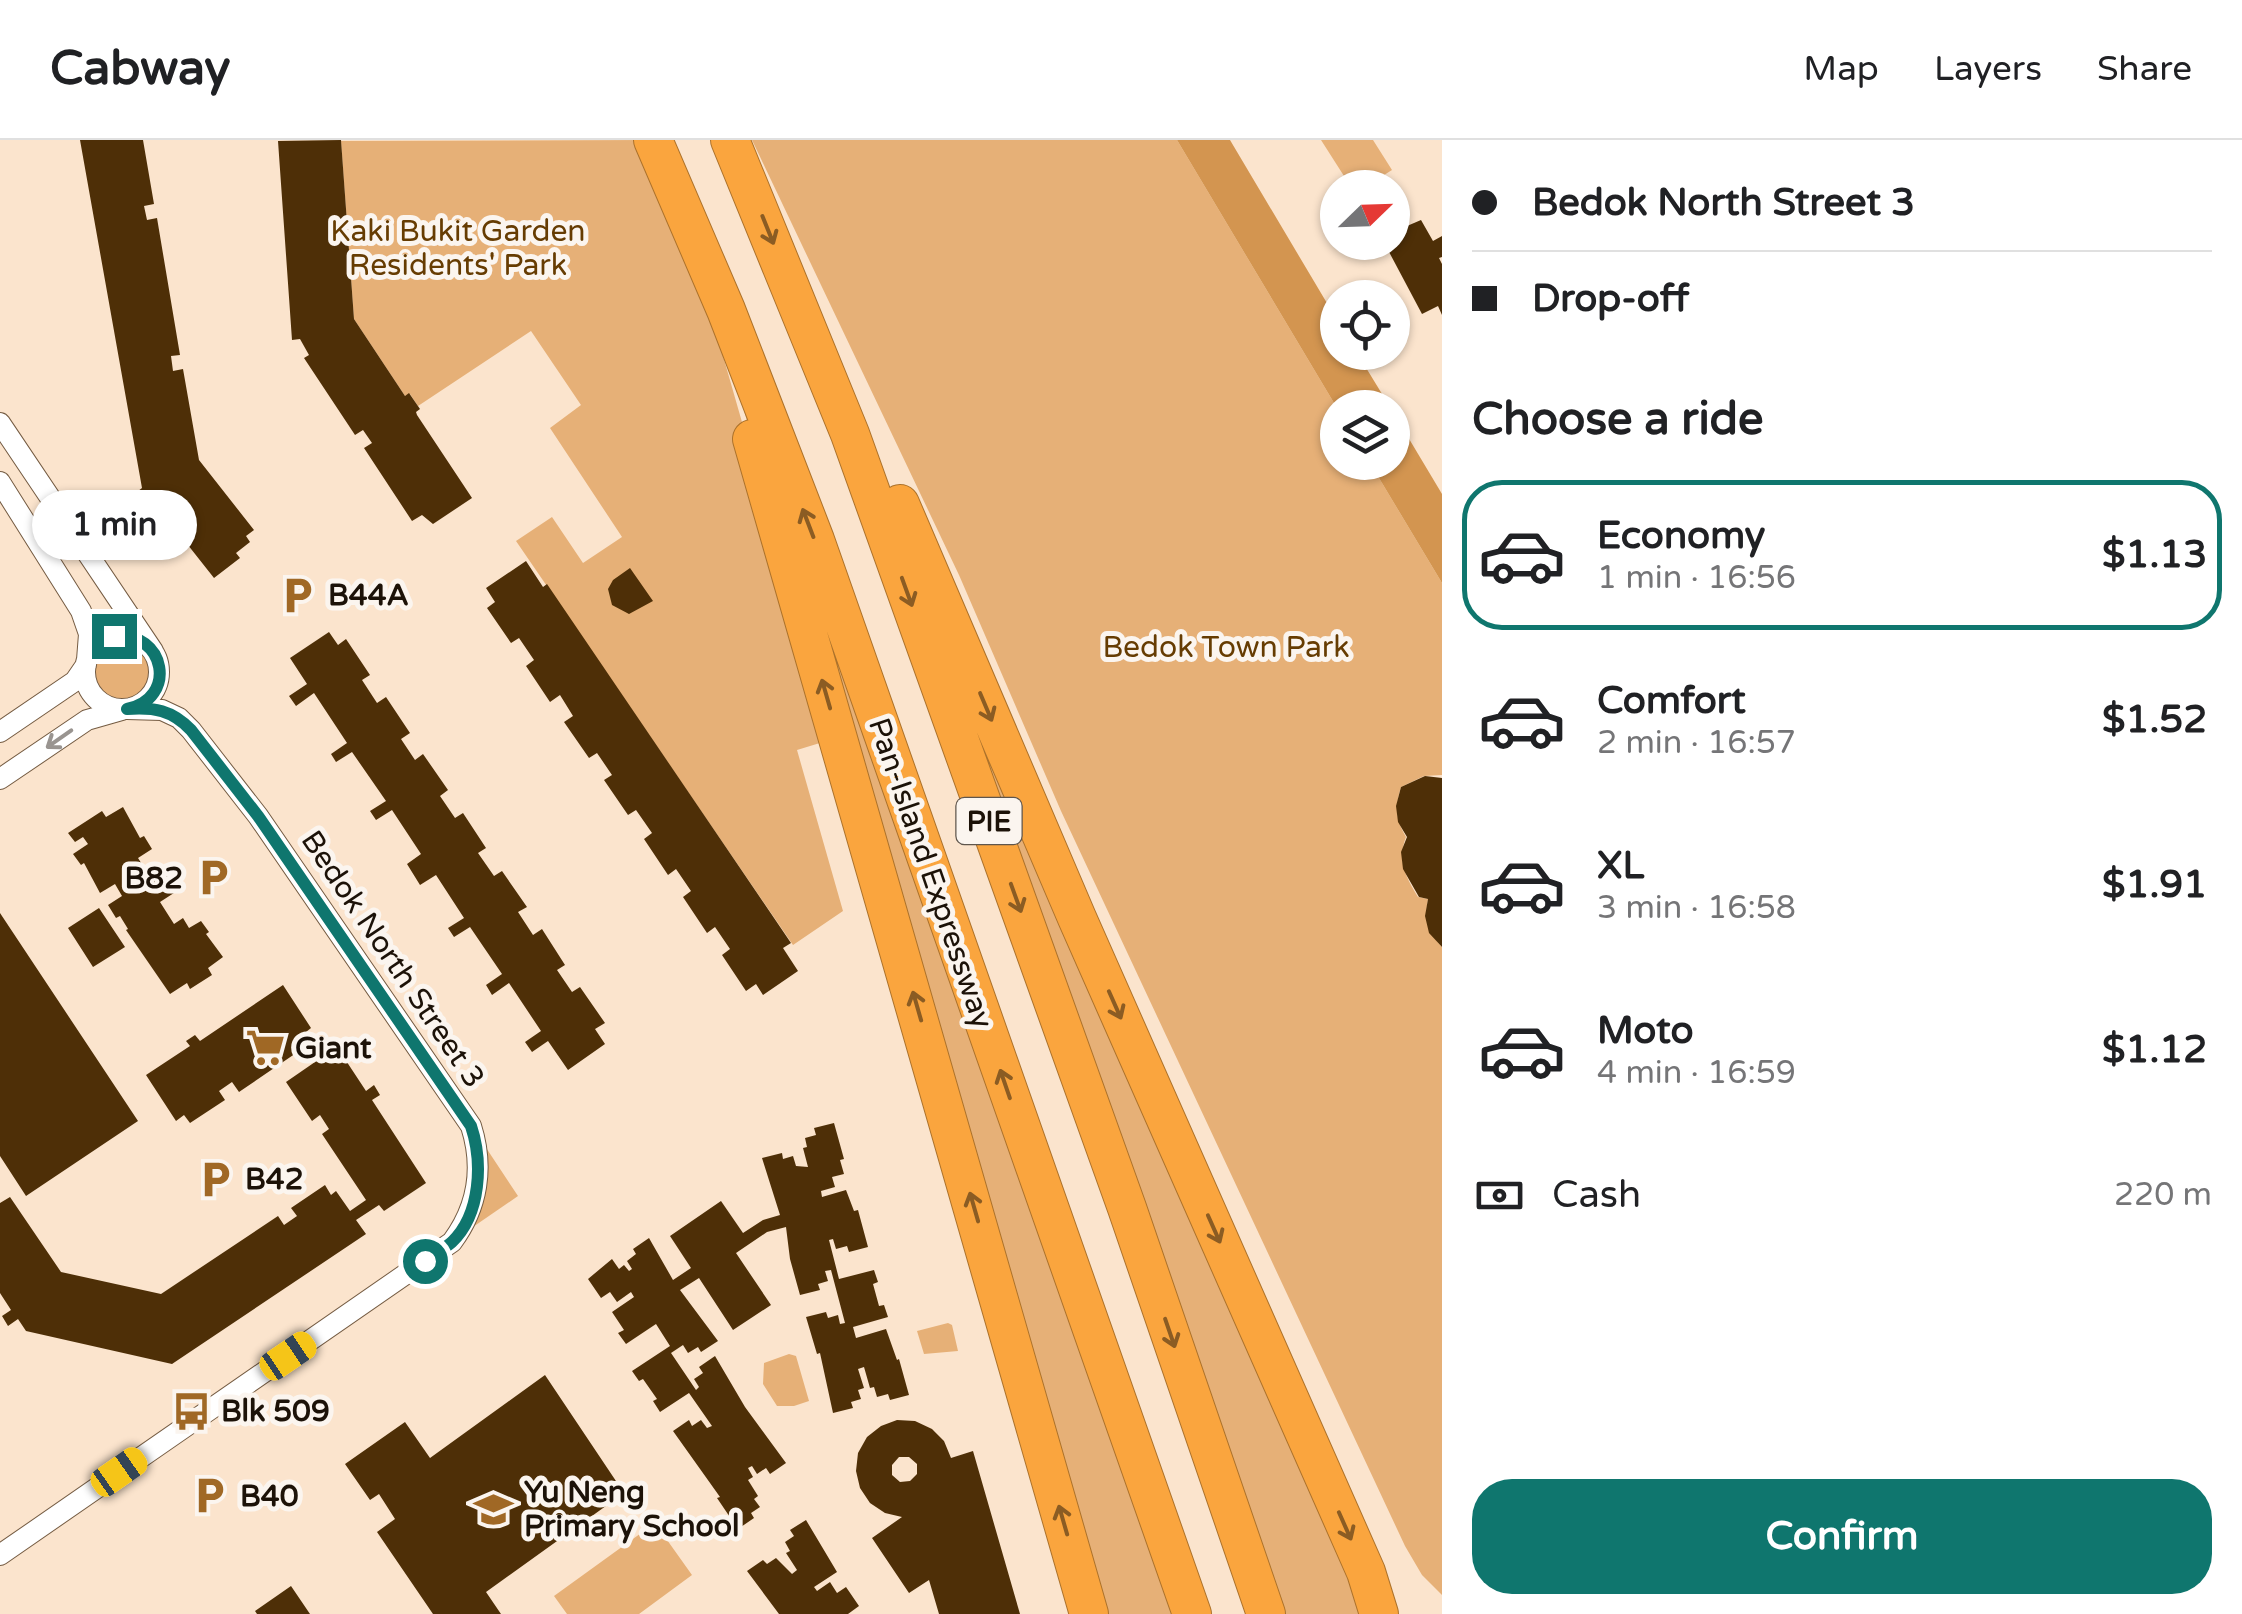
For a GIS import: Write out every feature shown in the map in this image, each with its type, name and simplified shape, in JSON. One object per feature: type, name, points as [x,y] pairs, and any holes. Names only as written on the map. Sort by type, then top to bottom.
[{"type":"highway","name":"Pan-Island Expressway","points":[[653,140],[686,211],[815,540],[1192,1614]]},
{"type":"highway","name":"PIE","points":[[730,140],[850,434],[1121,1190],[1266,1614]]},
{"type":"highway","points":[[686,211],[950,1118],[1089,1614]]},
{"type":"highway","points":[[850,434],[884,468],[1077,918],[1366,1572],[1379,1614]]},
{"type":"highway","points":[[1366,1572],[1396,1614]]},
{"type":"street","points":[[0,422],[154,652],[160,670],[156,689],[144,703],[87,720],[0,780]]},
{"type":"street","points":[[0,482],[81,611],[89,634],[86,680],[93,696],[107,707],[126,710]]},
{"type":"street","points":[[0,732],[75,681],[97,644],[114,636],[136,637],[154,652]]},
{"type":"street","name":"Bedok North Street 3","points":[[0,1555],[452,1242],[467,1218],[478,1182],[471,1126],[252,807],[180,718],[155,708],[126,710]]},
{"type":"green space","name":"Kaki Bukit Garden Residents' Park","points":[[647,140],[682,213],[833,739],[797,750],[843,911],[793,945],[516,541],[552,517],[583,563],[622,537],[550,428],[581,405],[531,331],[418,406],[410,394],[405,396],[354,319],[341,141]]},
{"type":"green space","name":"Bedok Town Park","points":[[752,140],[1177,140],[1326,390],[1320,390],[1320,480],[1380,480],[1442,583],[1442,775],[1424,776],[1401,787],[1397,807],[1406,837],[1404,868],[1418,897],[1428,899],[1428,925],[1442,947],[1442,1595],[1422,1575],[1405,1546],[1061,811],[959,575]]},
{"type":"green space","points":[[1321,140],[1373,140],[1392,170],[1340,170]]},
{"type":"green space","points":[[689,219],[1192,1614],[1090,1614]]},
{"type":"green space","points":[[881,469],[1076,918],[1396,1614],[1266,1614]]},
{"type":"green space","points":[[123,636],[137,638],[149,646],[157,658],[157,686],[149,698],[137,706],[123,708],[109,706],[97,698],[89,686],[87,672],[89,658],[97,646],[109,638]]},
{"type":"green space","points":[[473,1128],[518,1196],[454,1240],[463,1227]]},
{"type":"green space","points":[[952,1325],[958,1351],[924,1354],[917,1331]]},
{"type":"green space","points":[[789,1354],[796,1356],[809,1401],[777,1406],[763,1384],[764,1363]]},
{"type":"green space","points":[[655,1523],[692,1575],[639,1614],[567,1614],[554,1596]]},
{"type":"shaded area","points":[[1177,140],[1230,140],[1320,291],[1320,370],[1367,370],[1380,390],[1326,390]]},
{"type":"shaded area","points":[[1410,440],[1442,494],[1442,583],[1380,480],[1410,480]]},
{"type":"building","points":[[80,140],[143,140],[154,204],[144,206],[147,220],[157,218],[180,355],[171,356],[173,371],[183,369],[199,460],[254,530],[246,536],[250,542],[236,553],[240,558],[214,578],[150,497],[136,508],[129,498],[142,488]]},
{"type":"building","points":[[341,140],[354,319],[405,396],[409,393],[420,409],[417,415],[472,498],[433,524],[422,515],[412,521],[364,448],[372,443],[363,430],[355,435],[304,358],[309,355],[300,339],[292,340],[278,141]]},
{"type":"building","points":[[1421,220],[1433,241],[1442,236],[1442,315],[1438,306],[1422,314],[1410,291],[1410,280],[1404,280],[1393,260],[1410,260],[1410,225]]},
{"type":"building","points":[[526,561],[543,587],[547,584],[791,943],[783,948],[798,971],[763,995],[756,984],[746,991],[722,955],[730,949],[715,927],[707,933],[683,897],[691,891],[676,869],[668,875],[644,839],[652,833],[636,810],[628,815],[604,780],[612,775],[597,753],[589,758],[564,722],[573,716],[560,695],[550,702],[526,666],[534,660],[519,638],[511,643],[487,608],[495,602],[486,588]]},
{"type":"building","points":[[630,568],[653,601],[629,614],[612,605],[608,589],[613,580]]},
{"type":"building","points":[[329,632],[338,645],[346,639],[370,675],[362,680],[377,703],[386,697],[410,733],[401,739],[415,760],[423,754],[448,790],[440,796],[455,818],[463,813],[486,848],[478,853],[494,876],[502,871],[527,907],[518,912],[533,935],[542,929],[565,965],[557,970],[572,992],[580,987],[605,1023],[595,1029],[605,1044],[568,1070],[548,1041],[532,1052],[525,1042],[541,1031],[509,983],[492,995],[486,985],[502,974],[470,927],[454,937],[448,928],[464,918],[436,875],[420,885],[407,864],[421,854],[392,810],[376,820],[370,811],[386,801],[352,752],[336,762],[331,754],[347,743],[314,693],[296,706],[289,696],[307,684],[290,658]]},
{"type":"building","points":[[1425,776],[1442,778],[1442,947],[1429,933],[1425,916],[1428,899],[1419,897],[1403,869],[1401,852],[1407,837],[1398,822],[1396,806],[1401,787]]},
{"type":"building","points":[[123,807],[140,838],[144,836],[152,849],[138,858],[150,877],[166,868],[174,880],[171,882],[177,891],[160,902],[174,924],[183,918],[189,928],[201,921],[223,957],[208,968],[212,975],[190,989],[187,983],[170,994],[120,916],[116,918],[108,905],[122,896],[115,884],[100,893],[84,863],[81,865],[73,854],[88,844],[83,837],[75,842],[68,833],[102,811],[106,817]]},
{"type":"building","points":[[99,908],[125,947],[93,967],[68,928]]},
{"type":"building","points":[[0,913],[138,1121],[26,1196],[0,1156]]},
{"type":"building","points":[[283,985],[311,1028],[306,1032],[323,1057],[337,1047],[366,1091],[374,1085],[380,1095],[372,1100],[426,1183],[384,1211],[379,1205],[356,1220],[366,1234],[172,1364],[26,1331],[18,1319],[8,1326],[2,1316],[11,1310],[0,1293],[0,1203],[10,1197],[61,1272],[161,1294],[278,1216],[284,1225],[297,1216],[291,1208],[325,1185],[331,1195],[336,1191],[350,1211],[366,1200],[322,1134],[329,1129],[320,1115],[312,1121],[286,1082],[315,1062],[305,1047],[239,1092],[232,1082],[219,1091],[225,1100],[190,1123],[184,1115],[176,1121],[146,1075],[190,1046],[186,1041],[195,1035],[200,1041]]},
{"type":"building","points":[[834,1123],[844,1174],[832,1177],[835,1187],[821,1191],[822,1197],[846,1190],[854,1211],[858,1210],[868,1247],[849,1252],[847,1246],[836,1249],[833,1239],[829,1240],[839,1279],[874,1270],[879,1306],[884,1305],[888,1317],[853,1327],[856,1338],[886,1329],[909,1395],[890,1400],[888,1394],[877,1397],[864,1367],[858,1369],[864,1388],[858,1390],[861,1399],[851,1402],[853,1408],[833,1413],[820,1353],[817,1354],[806,1317],[826,1312],[828,1318],[838,1315],[840,1324],[845,1323],[831,1270],[825,1271],[828,1281],[818,1284],[820,1290],[800,1295],[786,1227],[767,1232],[736,1253],[771,1305],[733,1330],[699,1278],[680,1290],[718,1341],[701,1352],[698,1347],[688,1353],[683,1345],[671,1353],[696,1390],[699,1387],[694,1379],[703,1373],[699,1367],[715,1356],[745,1407],[786,1463],[770,1474],[766,1468],[757,1474],[752,1466],[748,1468],[753,1477],[748,1480],[760,1507],[751,1513],[754,1518],[738,1529],[673,1431],[689,1420],[692,1426],[701,1420],[707,1428],[712,1426],[689,1393],[660,1412],[653,1401],[657,1399],[632,1371],[670,1346],[656,1324],[626,1344],[618,1333],[624,1330],[612,1312],[634,1297],[631,1292],[617,1302],[610,1292],[601,1298],[588,1279],[612,1259],[619,1269],[624,1265],[629,1271],[632,1269],[627,1261],[636,1254],[633,1249],[649,1238],[673,1280],[691,1268],[670,1236],[721,1201],[743,1233],[780,1215],[762,1158],[782,1153],[783,1159],[793,1156],[796,1166],[808,1167],[803,1148],[807,1147],[805,1138],[816,1135],[814,1128]]},
{"type":"building","points":[[545,1375],[624,1493],[486,1592],[501,1614],[433,1614],[377,1532],[395,1519],[379,1494],[370,1500],[345,1464],[405,1422],[430,1458]]},
{"type":"building","points":[[897,1420],[915,1421],[932,1429],[944,1441],[951,1458],[973,1451],[1020,1614],[939,1614],[929,1580],[909,1593],[872,1538],[902,1517],[885,1513],[870,1503],[860,1488],[856,1471],[858,1453],[867,1437]],"holes":[[[899,1457],[909,1457],[917,1464],[917,1474],[910,1481],[900,1482],[892,1475],[892,1465]]]},
{"type":"building","points":[[806,1520],[837,1572],[814,1587],[817,1591],[830,1582],[837,1593],[846,1587],[859,1606],[848,1614],[779,1614],[747,1571],[763,1560],[767,1564],[776,1558],[792,1574],[797,1570],[786,1553],[790,1551],[785,1542],[794,1536],[790,1530]]},
{"type":"building","points":[[291,1586],[310,1614],[257,1614],[255,1611]]},
{"type":"place","name":"B44A","points":[[298,595]]},
{"type":"place","name":"B82","points":[[213,878]]},
{"type":"place","name":"Giant","points":[[265,1048]]},
{"type":"place","name":"B42","points":[[215,1179]]},
{"type":"place","name":"Blk 509","points":[[191,1411]]},
{"type":"place","name":"B40","points":[[210,1496]]},
{"type":"place","name":"Yu Neng Primary School","points":[[494,1509]]},
{"type":"route","points":[[114,636],[127,635],[147,644],[160,667],[151,697],[127,709],[162,710],[180,718],[191,730],[258,816],[471,1126],[478,1163],[474,1200],[452,1242],[425,1261]]}]
